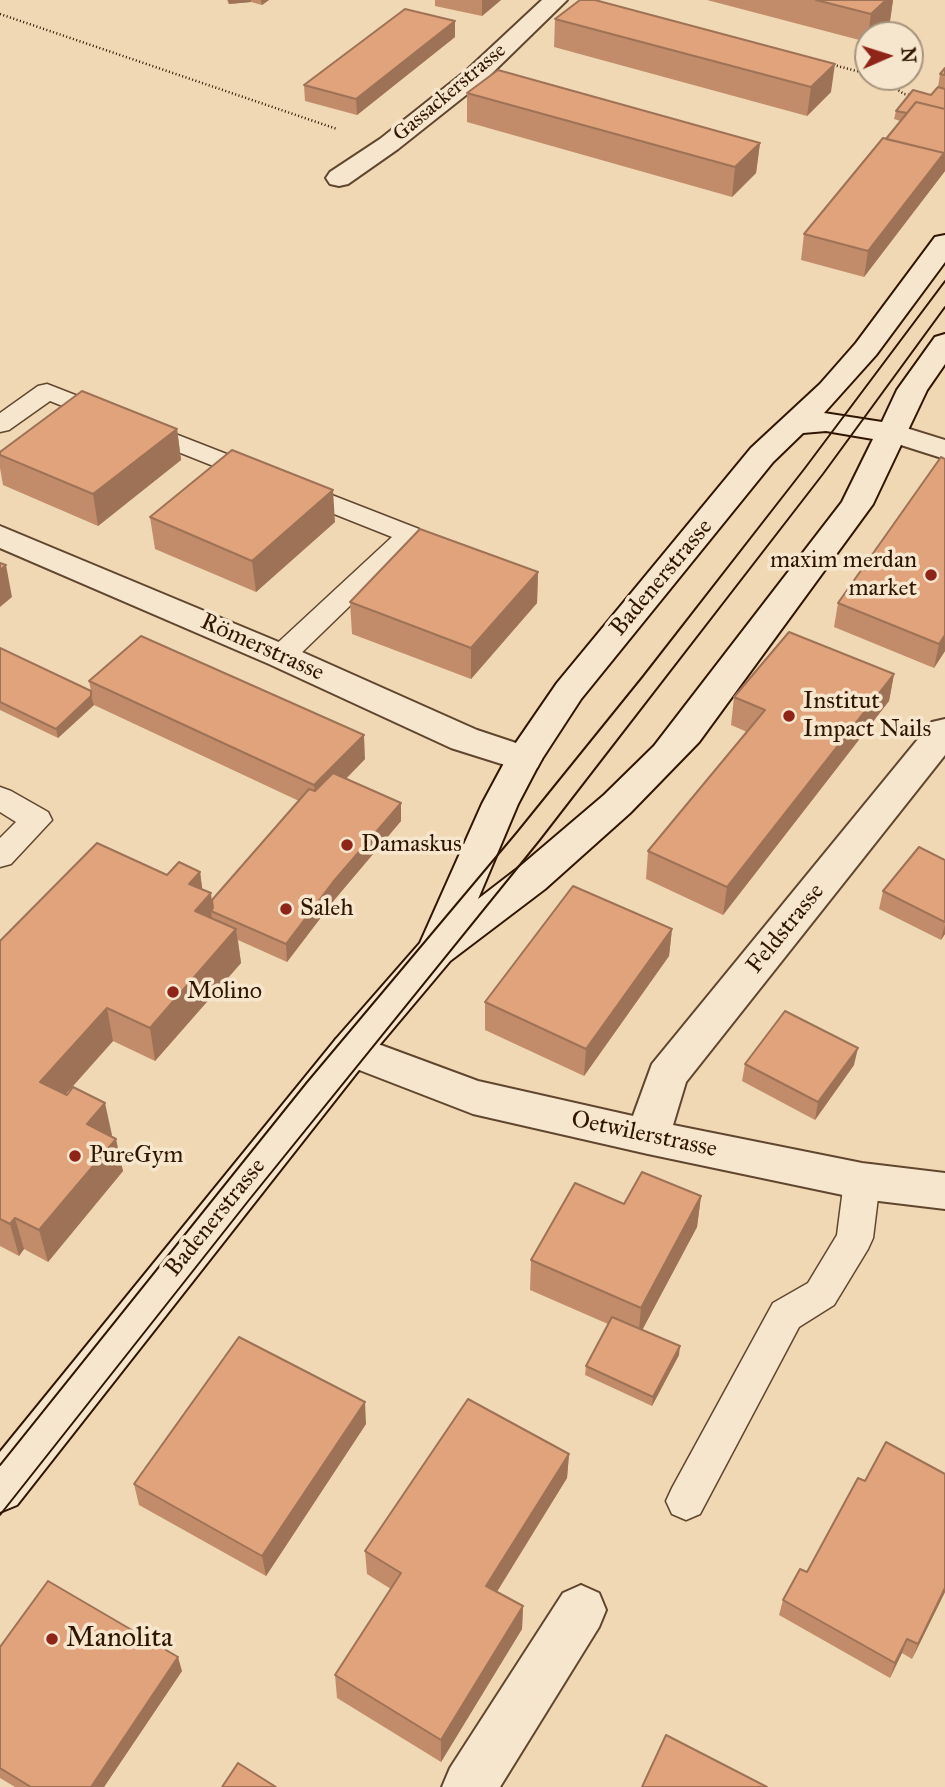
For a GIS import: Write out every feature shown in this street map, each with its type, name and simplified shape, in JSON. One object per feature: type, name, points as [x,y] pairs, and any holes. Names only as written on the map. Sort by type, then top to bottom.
[{"type":"main road","name":"Gassackerstrasse","points":[[339,178],[389,144],[476,75],[555,0]]},
{"type":"main road","name":"Badenerstrasse","points":[[436,951],[500,804],[524,759],[569,691],[762,455],[831,390],[866,349],[945,243]]},
{"type":"main road","name":"Badenerstrasse","points":[[1,1487],[351,1050],[436,951],[531,879],[617,804],[667,755],[857,504],[912,390],[945,343]]},
{"type":"main road","points":[[794,425],[826,422],[890,432],[945,450]]},
{"type":"main road","name":"Römerstrasse","points":[[0,536],[281,656],[464,738],[524,759]]},
{"type":"main road","name":"Feldstrasse","points":[[648,1137],[667,1076],[945,731]]},
{"type":"main road","name":"Oetwilerstrasse","points":[[351,1050],[473,1097],[648,1137],[862,1181],[945,1191]]},
{"type":"main road","points":[[469,1787],[581,1610]]},
{"type":"lane","points":[[0,425],[47,391],[410,535],[281,656]]},
{"type":"lane","points":[[0,799],[37,820],[0,856]]},
{"type":"lane","points":[[686,1501],[786,1315],[821,1294],[855,1238],[862,1181]]},
{"type":"path","points":[[0,14],[389,144]]},
{"type":"path","points":[[828,63],[854,70]]},
{"type":"path","points":[[899,91],[923,98]]},
{"type":"building","points":[[580,0],[595,0],[835,64],[811,87],[555,19]]},
{"type":"building","points":[[816,0],[886,0],[871,14]]},
{"type":"building","points":[[405,9],[455,21],[356,99],[304,85]]},
{"type":"building","points":[[498,70],[760,143],[735,167],[467,93]]},
{"type":"building","points":[[938,87],[945,89],[945,109],[916,102],[907,113],[896,111],[912,91],[931,95]]},
{"type":"building","points":[[916,102],[945,109],[945,154],[943,157],[944,153],[886,139]]},
{"type":"building","points":[[883,138],[944,153],[868,251],[804,234]]},
{"type":"building","points":[[82,391],[177,429],[93,494],[0,455],[0,452]]},
{"type":"building","points":[[232,450],[333,490],[252,561],[150,517]]},
{"type":"building","points":[[941,457],[945,459],[945,635],[939,644],[838,603]]},
{"type":"building","points":[[420,529],[538,572],[471,648],[350,602]]},
{"type":"building","points":[[789,632],[894,674],[727,887],[648,851],[765,710],[734,697]]},
{"type":"building","points":[[141,636],[364,735],[314,785],[89,681]]},
{"type":"building","points":[[0,648],[91,691],[91,696],[56,729],[0,702]]},
{"type":"building","points":[[333,773],[401,803],[333,882],[286,944],[211,911],[212,900],[309,789],[315,791]]},
{"type":"building","points":[[97,843],[167,875],[179,862],[200,872],[189,884],[211,893],[195,911],[236,929],[150,1028],[107,1008],[40,1082],[67,1095],[73,1087],[105,1103],[87,1124],[116,1139],[39,1230],[15,1218],[10,1224],[0,1219],[0,941]]},
{"type":"building","points":[[919,847],[945,860],[945,922],[883,891]]},
{"type":"building","points":[[573,886],[672,929],[586,1049],[485,1002]]},
{"type":"building","points":[[785,1011],[858,1048],[818,1102],[745,1064]]},
{"type":"building","points":[[642,1172],[701,1196],[641,1308],[531,1260],[575,1183],[624,1204]]},
{"type":"building","points":[[612,1317],[680,1346],[653,1397],[586,1366]]},
{"type":"building","points":[[239,1337],[365,1402],[262,1556],[134,1484]]},
{"type":"building","points":[[468,1399],[569,1454],[486,1586],[523,1606],[441,1740],[335,1675],[401,1573],[365,1551]]},
{"type":"building","points":[[886,1442],[945,1474],[945,1588],[918,1644],[907,1639],[895,1663],[783,1600],[800,1569],[807,1572],[858,1478],[865,1481]]},
{"type":"building","points":[[48,1581],[178,1657],[91,1787],[31,1787],[0,1768],[0,1647]]},
{"type":"building","points":[[666,1735],[767,1787],[642,1787]]},
{"type":"building","points":[[238,1763],[276,1787],[222,1787]]},
{"type":"tram line","points":[[0,1465],[307,1082],[517,832],[643,676],[805,468],[945,281]]},
{"type":"tram line","points":[[0,1515],[249,1200],[540,840],[823,474],[945,307]]},
{"type":"place","name":"maxim merdan market","points":[[931,575]]},
{"type":"place","name":"Institut Impact Nails","points":[[789,716]]},
{"type":"place","name":"Damaskus","points":[[347,845]]},
{"type":"place","name":"Saleh","points":[[286,909]]},
{"type":"place","name":"Molino","points":[[173,992]]},
{"type":"place","name":"PureGym","points":[[75,1156]]},
{"type":"place","name":"Manolita","points":[[52,1639]]}]
